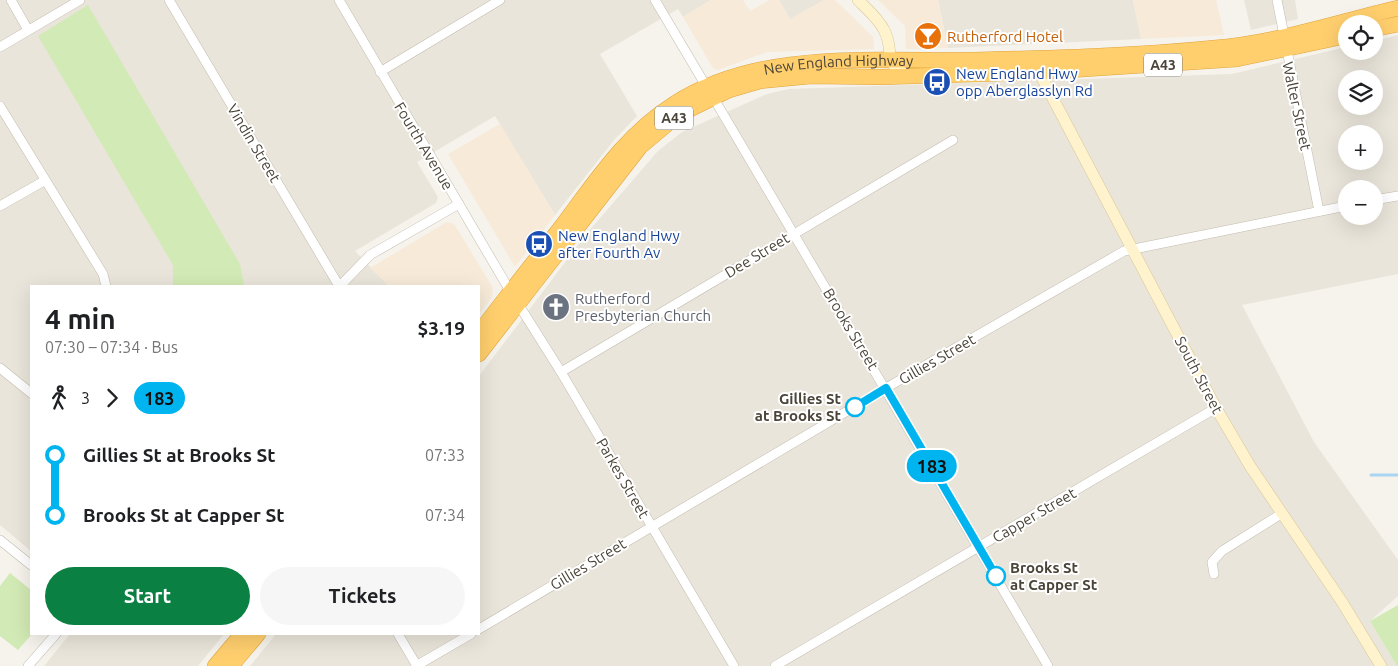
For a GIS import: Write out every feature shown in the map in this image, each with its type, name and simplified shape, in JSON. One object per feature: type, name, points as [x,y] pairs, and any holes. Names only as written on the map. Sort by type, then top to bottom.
[{"type":"highway","name":"New England Highway","points":[[709,91],[782,78],[1040,72],[1238,59],[1285,42],[1398,8]]},
{"type":"highway","points":[[1383,27],[1398,24]]},
{"type":"highway","name":"New England Highway","points":[[480,332],[514,297],[640,147],[709,91],[744,73],[781,66],[1167,52],[1338,37]]},
{"type":"highway","name":"New England Highway","points":[[480,352],[514,297]]},
{"type":"highway","points":[[216,666],[241,635]]},
{"type":"highway","points":[[231,666],[257,635]]},
{"type":"street","points":[[11,0],[28,30]]},
{"type":"street","points":[[0,47],[80,0]]},
{"type":"street","name":"Vindin Street","points":[[169,0],[339,285]]},
{"type":"street","name":"Fourth Avenue","points":[[339,0],[514,297]]},
{"type":"street","points":[[380,72],[500,0]]},
{"type":"street","name":"Brooks Street","points":[[655,0],[795,232],[1048,666]]},
{"type":"street","points":[[858,0],[885,31],[890,48],[890,61],[895,69],[909,75]]},
{"type":"street","name":"Walter Street","points":[[1277,0],[1319,211]]},
{"type":"street","name":"South Street","points":[[1040,72],[1216,408],[1281,514],[1342,602],[1381,666]]},
{"type":"street","points":[[0,106],[44,181],[103,274],[106,285]]},
{"type":"street","name":"Dee Street","points":[[561,372],[953,140]]},
{"type":"street","points":[[0,206],[44,181]]},
{"type":"street","points":[[1383,198],[1398,196]]},
{"type":"street","points":[[341,285],[370,254],[459,204]]},
{"type":"street","name":"Gillies Street","points":[[480,628],[886,388],[1124,251],[1338,207]]},
{"type":"street","name":"Parkes Street","points":[[514,297],[561,372],[734,666]]},
{"type":"street","points":[[0,368],[30,393]]},
{"type":"street","name":"Capper Street","points":[[774,666],[1216,408]]},
{"type":"street","points":[[1214,574],[1212,562],[1222,551],[1281,514]]},
{"type":"street","points":[[0,540],[30,564]]},
{"type":"street","points":[[28,666],[55,635]]},
{"type":"street","points":[[399,635],[417,666],[469,635]]},
{"type":"shaded area","points":[[0,0],[711,0],[683,17],[678,9],[600,54],[637,116],[615,139],[555,215],[495,116],[417,162],[438,197],[436,203],[355,251],[388,285],[30,285],[30,550],[0,525]]},
{"type":"shaded area","points":[[711,0],[743,0],[750,11],[770,0],[779,0],[790,19],[824,0],[835,0],[873,37],[874,49],[767,52],[718,70],[713,68],[683,17]]},
{"type":"shaded area","points":[[779,0],[824,0],[790,19]]},
{"type":"shaded area","points":[[878,0],[938,0],[948,48],[906,49],[905,26]]},
{"type":"shaded area","points":[[938,0],[1133,0],[1141,39],[948,48]]},
{"type":"shaded area","points":[[1133,0],[1216,0],[1224,35],[1141,39]]},
{"type":"shaded area","points":[[1244,0],[1295,0],[1298,19],[1251,30]]},
{"type":"shaded area","points":[[1398,35],[1398,274],[1242,305],[1314,442],[1398,560],[1398,596],[1370,621],[1397,666],[250,666],[275,635],[480,635],[480,375],[588,232],[658,151],[682,132],[767,94],[789,89],[1232,74],[1338,49],[1338,60],[1383,60],[1383,39]]},
{"type":"shaded area","points":[[500,124],[555,215],[515,267],[448,154]]},
{"type":"shaded area","points":[[447,222],[454,224],[493,288],[492,297],[480,313],[480,285],[388,285],[370,268]]},
{"type":"shaded area","points":[[69,635],[223,635],[198,666],[44,666]]},
{"type":"green space","points":[[88,5],[240,264],[244,285],[173,285],[173,265],[38,36]]},
{"type":"green space","points":[[10,573],[30,589],[31,635],[18,650],[0,636],[0,586]]},
{"type":"green space","points":[[1398,605],[1398,666],[1397,666],[1370,621]]},
{"type":"waterway","points":[[1371,475],[1398,475]]},
{"type":"bus line","name":"183","points":[[855,407],[886,388],[996,576]]},
{"type":"place","name":"Rutherford Hotel","points":[[928,36]]},
{"type":"place","name":"New England Hwy opp Aberglasslyn Rd","points":[[937,82]]},
{"type":"place","name":"New England Hwy after Fourth Av","points":[[539,244]]},
{"type":"place","name":"Rutherford Presbyterian Church","points":[[556,307]]},
{"type":"place","name":"Gillies St at Brooks St","points":[[855,407]]},
{"type":"place","name":"Brooks St at Capper St","points":[[996,576]]}]
